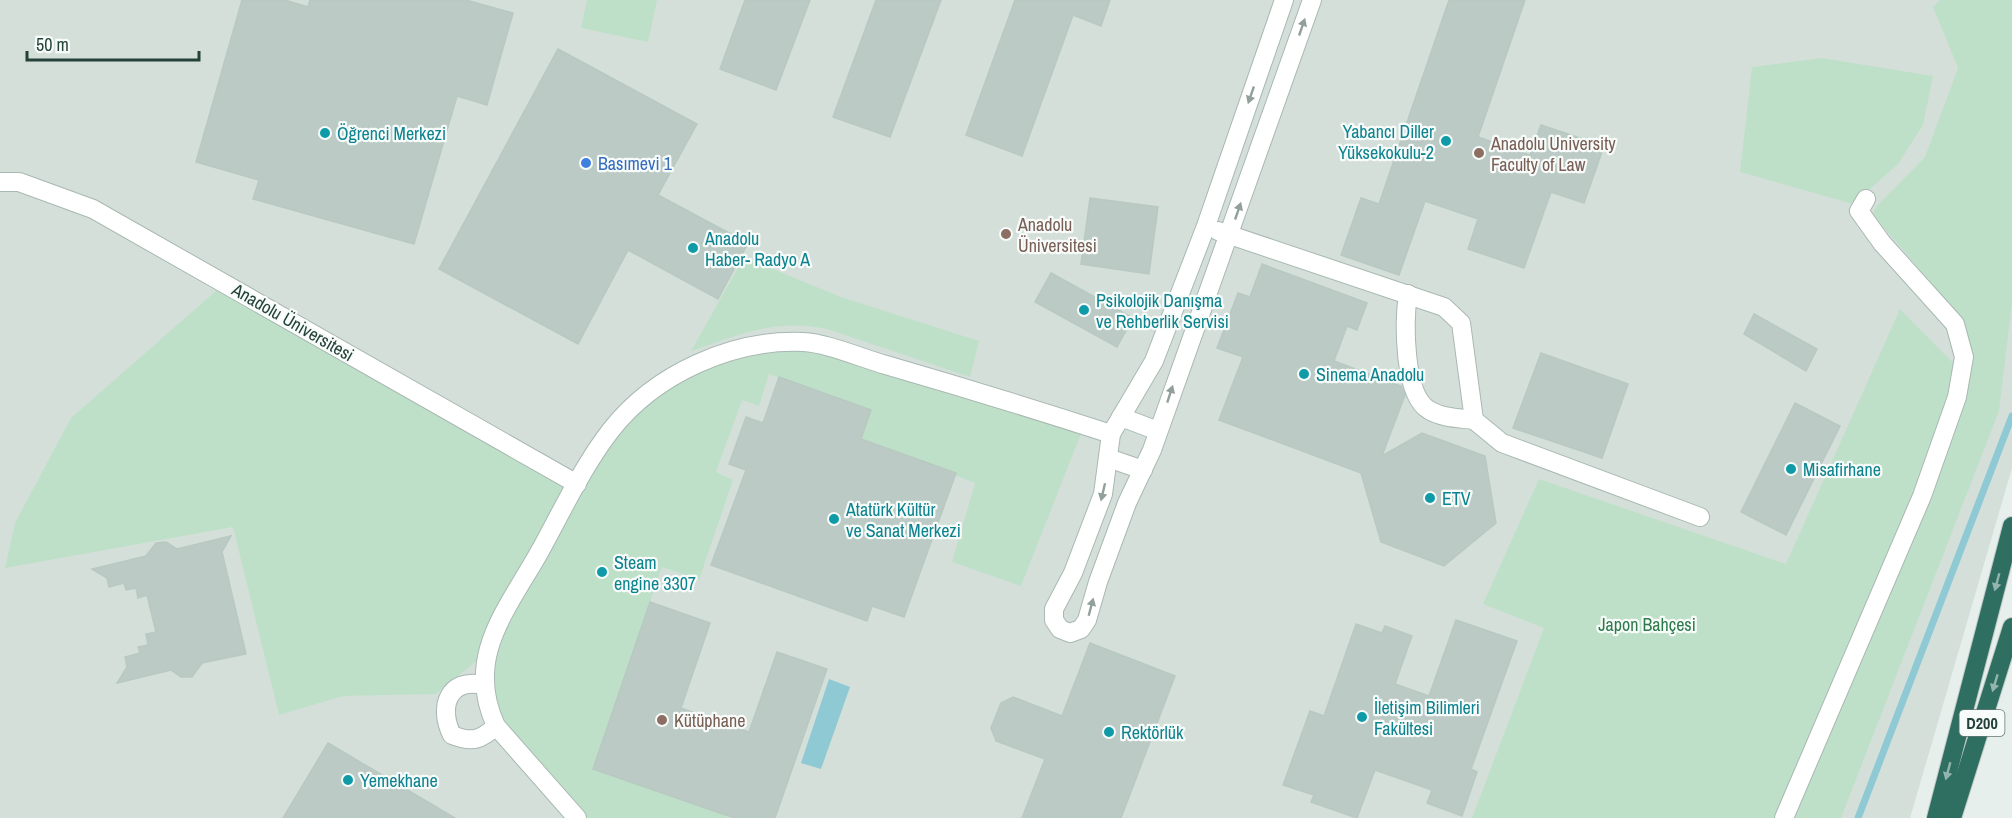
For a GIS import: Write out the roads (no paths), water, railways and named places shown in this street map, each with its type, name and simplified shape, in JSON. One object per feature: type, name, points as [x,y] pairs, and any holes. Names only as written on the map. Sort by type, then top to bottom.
[{"type":"highway","points":[[1936,818],[2012,526]]},
{"type":"highway","name":"D200","points":[[1952,818],[2012,627]]},
{"type":"street","points":[[1284,0],[1206,226],[1154,361],[1111,435],[1103,494],[1073,573],[1054,609],[1054,620],[1060,629],[1070,633],[1081,629],[1087,620],[1098,582],[1158,431],[1178,370],[1230,236],[1312,0]]},
{"type":"street","name":"Anadolu Üniversitesi","points":[[0,182],[19,182],[93,209],[577,484]]},
{"type":"street","points":[[1784,818],[1922,496],[1957,397],[1964,357],[1955,324],[1882,243],[1859,212],[1866,199]]},
{"type":"street","points":[[1206,226],[1444,307],[1461,323],[1474,420]]},
{"type":"street","points":[[1408,294],[1405,316],[1408,359],[1417,398],[1427,410],[1443,416],[1474,420],[1502,444],[1700,517]]},
{"type":"street","points":[[576,818],[496,726],[475,684],[494,634],[577,484],[611,430],[657,387],[712,358],[774,343],[805,342],[975,390],[1111,435]]},
{"type":"street","points":[[1121,417],[1158,431]]},
{"type":"street","points":[[1108,458],[1143,470]]},
{"type":"street","points":[[475,684],[456,688],[446,702],[444,720],[452,735],[468,741],[483,738],[496,726]]},
{"type":"water","points":[[829,679],[850,687],[821,769],[801,763]]},
{"type":"waterway","points":[[1858,818],[2012,416]]},
{"type":"place","name":"Öğrenci Merkezi","points":[[325,133]]},
{"type":"place","name":"Yabancı Diller Yüksekokulu-2","points":[[1446,141]]},
{"type":"place","name":"Anadolu University Faculty of Law","points":[[1479,153]]},
{"type":"place","name":"Basımevi 1","points":[[586,163]]},
{"type":"place","name":"Anadolu Üniversitesi","points":[[1006,234]]},
{"type":"place","name":"Anadolu Haber- Radyo A","points":[[693,248]]},
{"type":"place","name":"Psikolojik Danışma ve Rehberlik Servisi","points":[[1084,310]]},
{"type":"place","name":"Sinema Anadolu","points":[[1304,374]]},
{"type":"place","name":"Misafirhane","points":[[1791,469]]},
{"type":"place","name":"ETV","points":[[1430,498]]},
{"type":"place","name":"Atatürk Kültür ve Sanat Merkezi","points":[[834,519]]},
{"type":"place","name":"Steam engine 3307","points":[[602,572]]},
{"type":"place","name":"İletişim Bilimleri Fakültesi","points":[[1362,717]]},
{"type":"place","name":"Kütüphane","points":[[662,720]]},
{"type":"place","name":"Rektörlük","points":[[1109,732]]},
{"type":"place","name":"Yemekhane","points":[[348,780]]},
{"type":"park label","name":"Japon Bahçesi","points":[[1647,624]]}]
